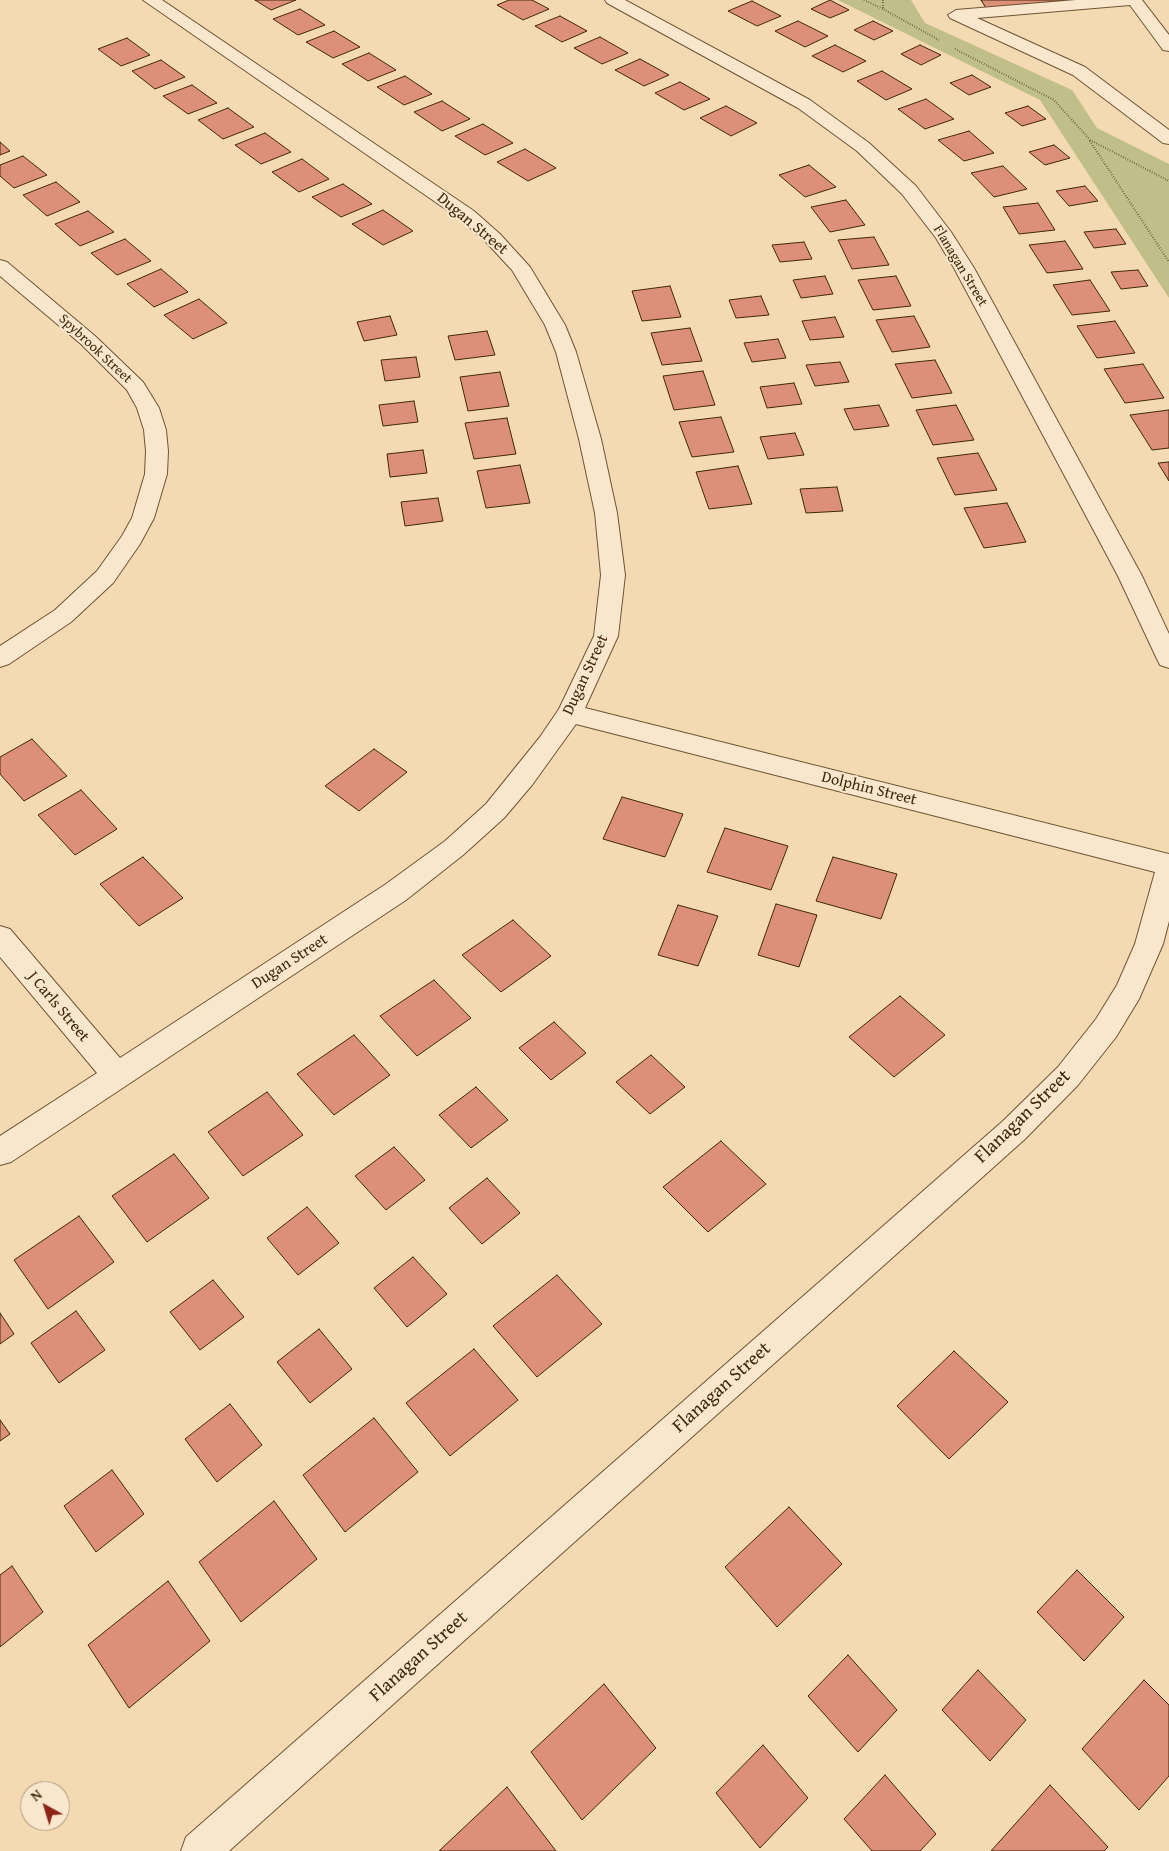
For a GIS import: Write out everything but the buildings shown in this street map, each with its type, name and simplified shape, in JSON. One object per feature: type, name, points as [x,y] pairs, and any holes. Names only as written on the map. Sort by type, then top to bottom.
[{"type":"street","name":"Dugan Street","points":[[0,1152],[396,892],[454,848],[495,811],[523,778],[570,712],[606,636],[612,575],[606,513],[590,439],[566,352],[555,325],[540,297],[520,267],[493,238],[467,216],[151,0]]},
{"type":"street","name":"Flanagan Street","points":[[614,0],[804,104],[863,147],[909,190],[944,236],[964,268],[1130,576],[1169,659]]},
{"type":"street","points":[[947,0],[956,15],[1079,71],[1169,139]]},
{"type":"street","points":[[956,15],[1134,0],[1169,46]]},
{"type":"street","name":"Spybrook Street","points":[[0,266],[88,340],[136,387],[148,408],[155,430],[157,451],[156,474],[143,518],[132,539],[105,577],[63,616],[0,658]]},
{"type":"street","name":"Dolphin Street","points":[[570,712],[1169,866]]},
{"type":"street","name":"Flanagan Street","points":[[200,1851],[1014,1130],[1061,1082],[1106,1028],[1129,991],[1149,944],[1169,870]]},
{"type":"street","name":"J Carls Street","points":[[0,937],[117,1076]]},
{"type":"path","points":[[864,0],[940,41]]},
{"type":"path","points":[[882,9],[883,0]]},
{"type":"path","points":[[949,45],[1054,100],[1090,140],[1169,262]]},
{"type":"path","points":[[1090,140],[1169,182]]},
{"type":"shaded area","points":[[838,0],[911,0],[925,23],[1072,90],[1097,128],[1169,164],[1169,298],[1040,100]]}]
